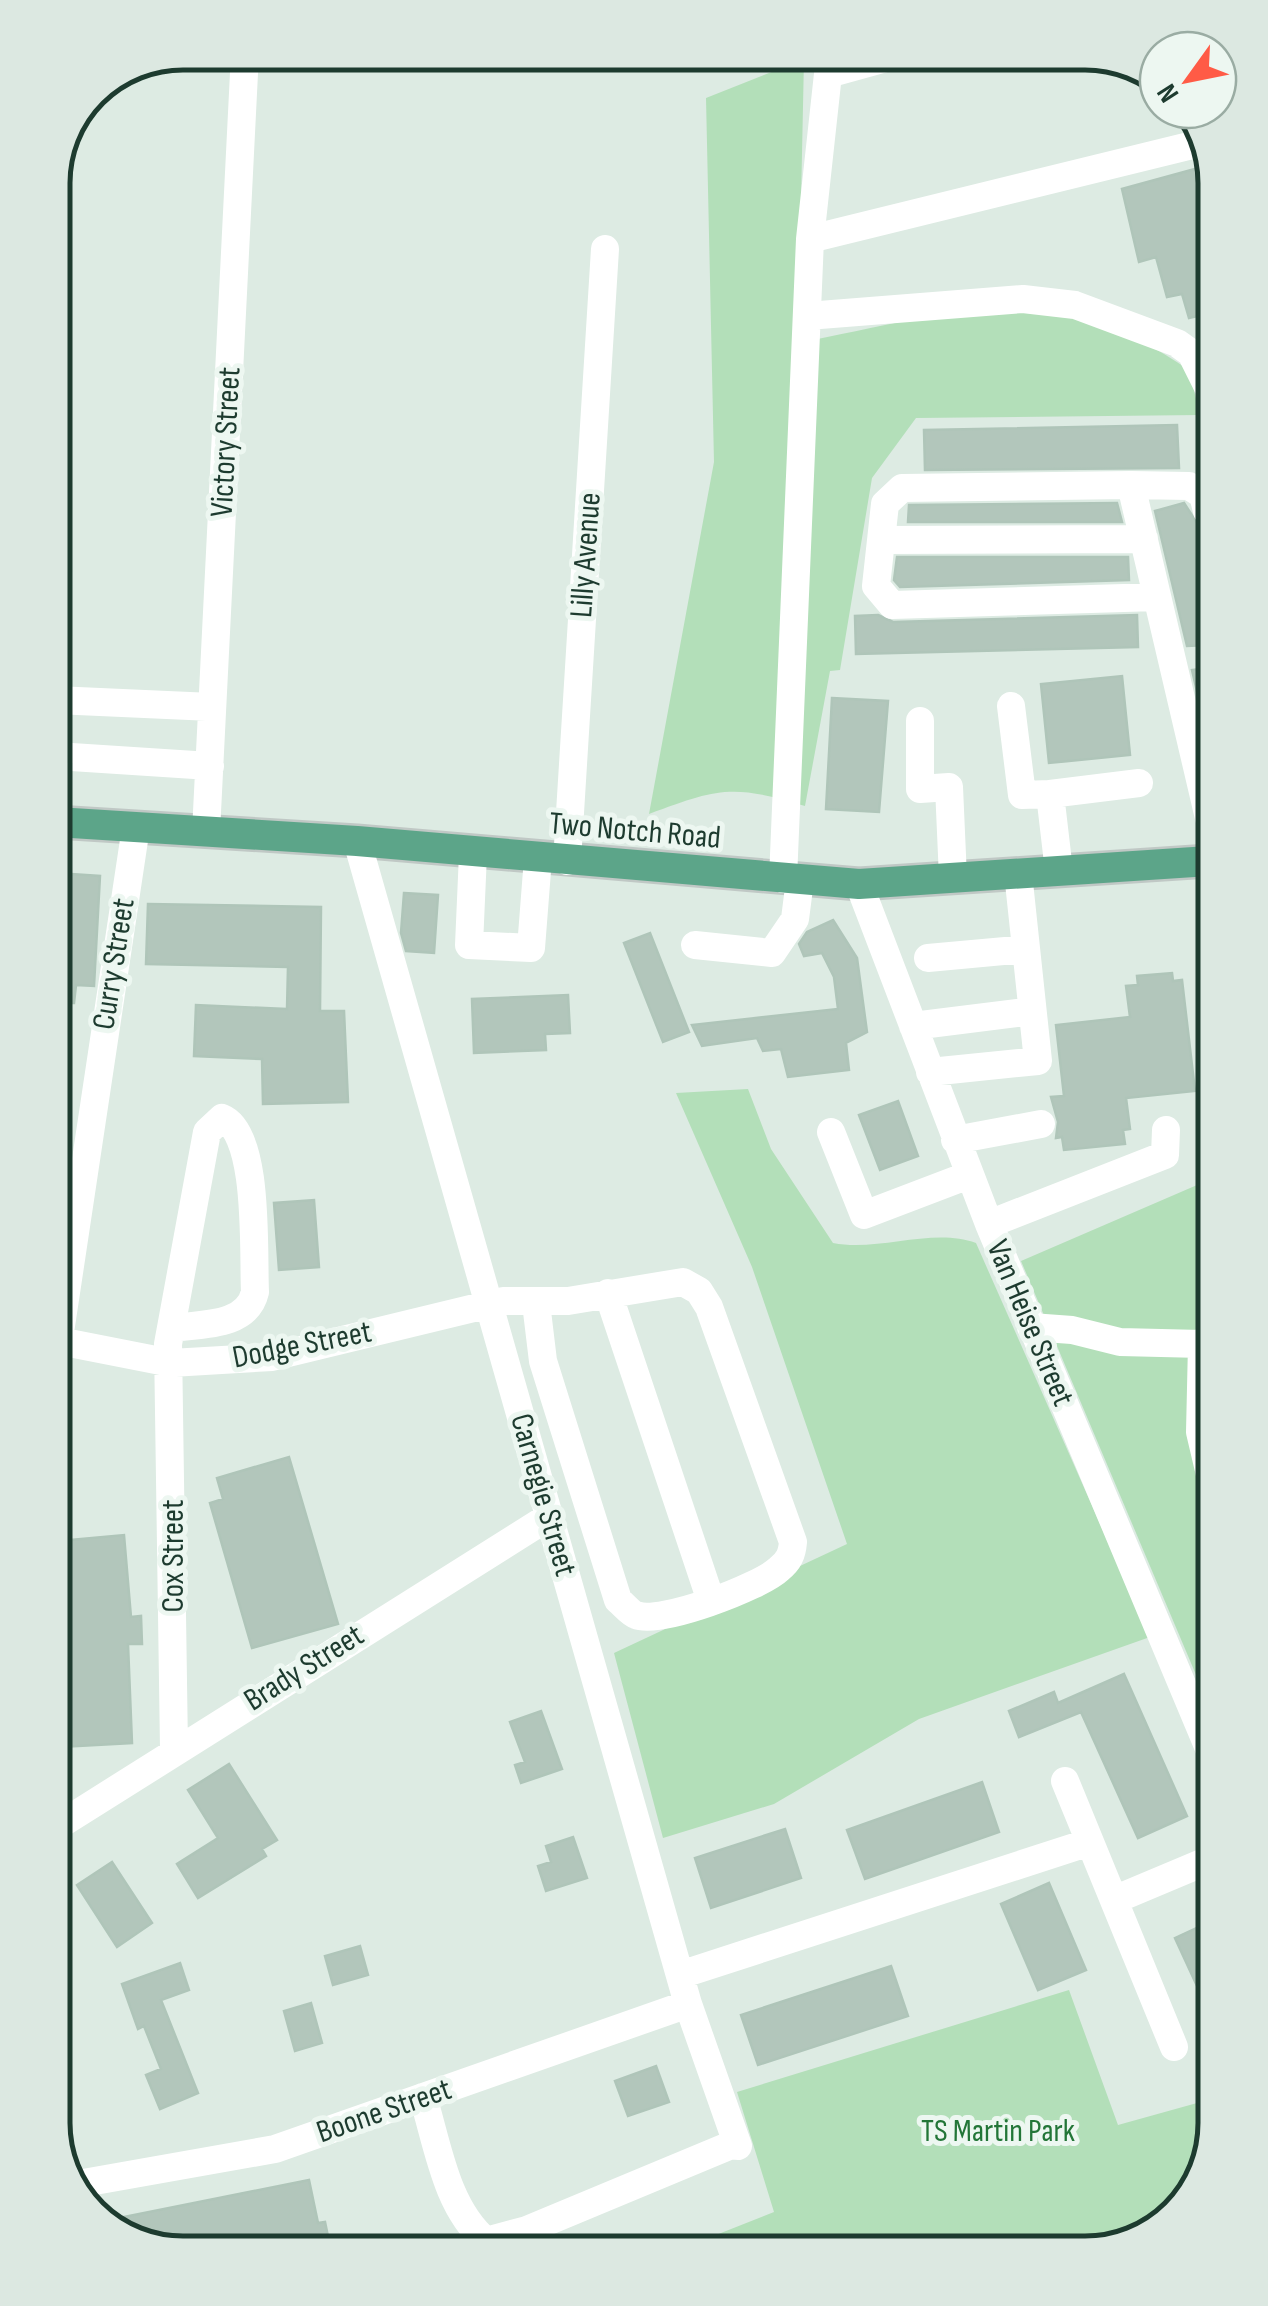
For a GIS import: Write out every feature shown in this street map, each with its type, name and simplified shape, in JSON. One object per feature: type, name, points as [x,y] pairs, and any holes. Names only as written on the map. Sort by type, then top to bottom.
[{"type":"main road","name":"Two Notch Road","points":[[70,823],[357,841],[473,854],[858,884],[1198,862]]},
{"type":"street","name":"Victory Street","points":[[206,832],[245,70]]},
{"type":"street","points":[[695,945],[772,953],[795,920],[791,879],[810,239],[828,74],[842,70]]},
{"type":"street","points":[[810,239],[1191,146]]},
{"type":"street","name":"Lilly Avenue","points":[[473,854],[469,946],[531,948],[552,860],[605,249]]},
{"type":"street","points":[[807,316],[1023,299],[1075,306],[1177,342],[1191,354],[1198,368]]},
{"type":"street","points":[[1131,485],[1198,771]]},
{"type":"street","points":[[1158,597],[892,605],[876,586],[885,504],[902,488],[1131,485],[1189,486],[1198,491]]},
{"type":"street","points":[[881,540],[1144,539]]},
{"type":"street","points":[[70,701],[212,707]]},
{"type":"street","points":[[1011,706],[1022,796],[1139,782]]},
{"type":"street","points":[[920,721],[920,788],[949,787],[953,878]]},
{"type":"street","points":[[70,757],[210,766]]},
{"type":"street","points":[[1050,794],[1059,871]]},
{"type":"street","name":"Curry Street","points":[[70,1261],[136,827]]},
{"type":"street","name":"Carnegie Street","points":[[357,841],[688,2004],[737,2144],[505,2236]]},
{"type":"street","points":[[930,1072],[1038,1061],[1018,873]]},
{"type":"street","name":"Van Heise Street","points":[[858,884],[988,1224],[1198,1720]]},
{"type":"street","points":[[928,958],[1026,949]]},
{"type":"street","points":[[912,1026],[1032,1011]]},
{"type":"street","name":"Cox Street","points":[[172,1328],[230,1319],[244,1313],[255,1292],[246,1148],[234,1126],[222,1118],[206,1132],[168,1344],[174,1749]]},
{"type":"street","points":[[956,1140],[1040,1124]]},
{"type":"street","points":[[988,1224],[1166,1155],[1166,1130]]},
{"type":"street","points":[[832,1132],[864,1215],[969,1175]]},
{"type":"street","name":"Dodge Street","points":[[70,1342],[171,1363],[272,1357],[486,1305],[536,1303],[683,1282],[698,1291],[709,1307],[793,1542],[792,1556],[778,1572],[710,1601]]},
{"type":"street","points":[[536,1303],[544,1361],[618,1600],[634,1615],[648,1617],[710,1601],[608,1293]]},
{"type":"street","points":[[1031,1327],[1072,1330],[1120,1342],[1198,1338]]},
{"type":"street","name":"Brady Street","points":[[70,1818],[174,1749],[550,1516]]},
{"type":"street","points":[[1065,1781],[1174,2047]]},
{"type":"street","points":[[680,1975],[1090,1842]]},
{"type":"street","points":[[1114,1900],[1198,1865]]},
{"type":"street","name":"Boone Street","points":[[87,2182],[275,2149],[688,2004]]},
{"type":"street","name":"Carnegie Street","points":[[423,2097],[453,2196],[467,2225],[480,2236]]},
{"type":"green space","points":[[776,70],[804,70],[798,343],[952,313],[1044,311],[1091,321],[1139,340],[1189,370],[1198,415],[916,418],[872,478],[840,670],[830,671],[805,806],[760,794],[726,792],[649,814],[714,462],[706,98]]},
{"type":"green space","points":[[748,1089],[771,1149],[833,1243],[869,1245],[942,1238],[976,1243],[1150,1637],[919,1719],[774,1804],[663,1838],[614,1653],[847,1544],[752,1267],[676,1093]]},
{"type":"green space","points":[[1198,1185],[1198,1680],[1021,1261]]},
{"type":"green space","name":"TS Martin Park","points":[[1069,1990],[1118,2125],[1198,2103],[1197,2138],[1186,2173],[1170,2198],[1148,2217],[1107,2234],[713,2236],[774,2212],[737,2092]]},
{"type":"building","points":[[1197,169],[1198,316],[1189,318],[1182,294],[1167,297],[1156,257],[1139,262],[1122,189]]},
{"type":"building","points":[[1177,425],[1179,468],[925,470],[924,430]]},
{"type":"building","points":[[1117,503],[1122,522],[908,522],[909,505]]},
{"type":"building","points":[[1184,503],[1198,524],[1198,645],[1187,646],[1155,511]]},
{"type":"building","points":[[897,557],[1128,557],[1129,580],[900,587],[894,580]]},
{"type":"building","points":[[878,615],[893,622],[1137,615],[1138,647],[856,654],[855,616]]},
{"type":"building","points":[[1198,669],[1198,696],[1192,670]]},
{"type":"building","points":[[1122,676],[1130,755],[1049,763],[1041,684]]},
{"type":"building","points":[[832,698],[888,701],[879,812],[826,809]]},
{"type":"building","points":[[70,874],[100,876],[94,986],[76,985],[74,1003],[70,1003]]},
{"type":"building","points":[[404,893],[438,895],[434,953],[406,951],[401,933]]},
{"type":"building","points":[[148,904],[321,907],[320,1011],[344,1011],[348,1102],[263,1104],[262,1059],[194,1056],[196,1005],[287,1009],[288,967],[146,964]]},
{"type":"building","points":[[833,920],[857,958],[867,1032],[846,1043],[849,1070],[788,1077],[781,1049],[763,1051],[757,1038],[702,1046],[692,1025],[838,1009],[834,977],[822,953],[804,956],[799,944],[807,932]]},
{"type":"building","points":[[650,933],[689,1032],[663,1042],[624,943]]},
{"type":"building","points":[[1172,973],[1173,981],[1182,980],[1195,1091],[1126,1098],[1130,1129],[1123,1130],[1125,1144],[1064,1150],[1062,1137],[1056,1138],[1058,1122],[1051,1097],[1064,1096],[1056,1025],[1130,1017],[1126,986],[1138,985],[1137,976]]},
{"type":"building","points":[[568,995],[570,1033],[545,1034],[546,1050],[474,1053],[472,999]]},
{"type":"building","points":[[898,1101],[918,1156],[880,1170],[859,1115]]},
{"type":"building","points":[[314,1200],[319,1267],[279,1270],[274,1203]]},
{"type":"building","points":[[289,1457],[338,1624],[252,1648],[210,1503],[223,1499],[217,1478]]},
{"type":"building","points":[[124,1535],[131,1617],[141,1616],[142,1644],[128,1644],[132,1743],[70,1746],[70,1540]]},
{"type":"building","points":[[1124,1674],[1187,1816],[1138,1838],[1081,1712],[1019,1737],[1009,1711],[1054,1692],[1058,1703]]},
{"type":"building","points":[[541,1711],[562,1769],[521,1783],[515,1765],[525,1762],[510,1722]]},
{"type":"building","points":[[229,1764],[277,1840],[262,1849],[266,1856],[198,1898],[177,1864],[218,1838],[188,1790]]},
{"type":"building","points":[[982,1782],[999,1832],[865,1879],[847,1830]]},
{"type":"building","points":[[785,1829],[801,1878],[711,1908],[695,1858]]},
{"type":"building","points":[[573,1837],[587,1878],[546,1891],[538,1866],[551,1862],[546,1846]]},
{"type":"building","points":[[112,1862],[152,1923],[117,1947],[77,1885]]},
{"type":"building","points":[[1049,1883],[1086,1970],[1038,1990],[1001,1904]]},
{"type":"building","points":[[1198,1927],[1198,1988],[1175,1938]]},
{"type":"building","points":[[360,1946],[368,1975],[333,1985],[325,1956]]},
{"type":"building","points":[[180,1963],[189,1990],[161,2000],[198,2093],[160,2109],[146,2075],[161,2069],[144,2026],[138,2029],[122,1984]]},
{"type":"building","points":[[891,1966],[908,2016],[758,2065],[741,2015]]},
{"type":"building","points":[[311,2003],[322,2043],[295,2051],[284,2011]]},
{"type":"building","points":[[656,2066],[669,2102],[628,2116],[615,2081]]},
{"type":"building","points":[[309,2180],[318,2223],[325,2222],[328,2236],[175,2236],[147,2230],[121,2218]]}]
